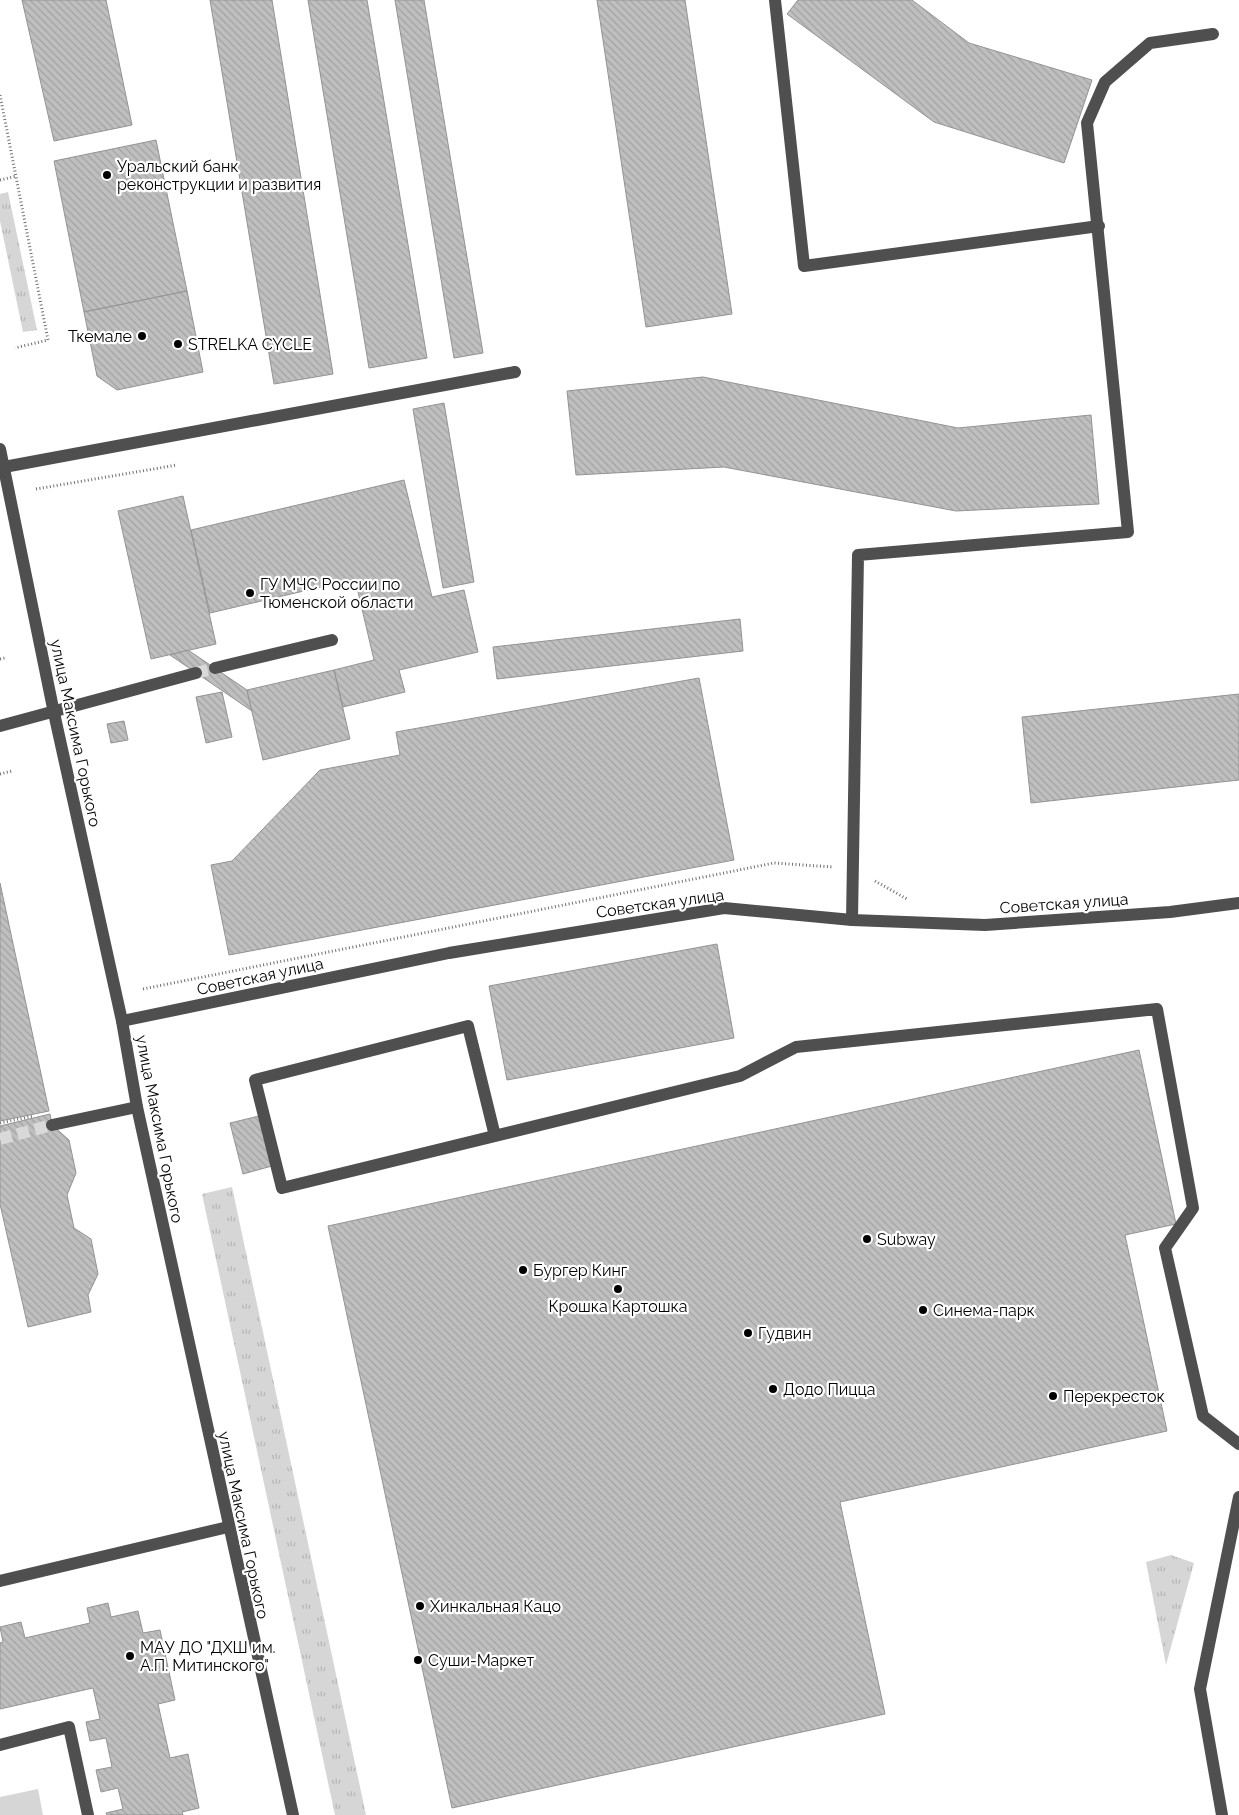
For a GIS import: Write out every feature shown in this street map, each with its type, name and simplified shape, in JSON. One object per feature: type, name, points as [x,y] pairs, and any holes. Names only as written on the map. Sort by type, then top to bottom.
[{"type":"street","points":[[774,0],[804,266],[1099,226]]},
{"type":"street","points":[[852,920],[858,554],[1128,532],[1088,123],[1105,82],[1150,43],[1213,34]]},
{"type":"street","points":[[4,467],[515,372]]},
{"type":"street","name":"улица Максима Горького","points":[[0,449],[54,713],[122,1021],[137,1107],[228,1527],[293,1815]]},
{"type":"street","points":[[215,668],[332,640]]},
{"type":"street","points":[[0,726],[54,713],[196,673]]},
{"type":"street","name":"Советская улица","points":[[122,1021],[449,953],[724,908],[852,920],[986,925],[1170,912],[1239,903]]},
{"type":"street","points":[[495,1136],[468,1026],[255,1080],[282,1188],[495,1136],[740,1076],[796,1047],[1157,1009],[1193,1208],[1165,1248],[1203,1416],[1239,1444]]},
{"type":"street","points":[[52,1125],[137,1107]]},
{"type":"street","points":[[1222,1815],[1200,1689],[1239,1497]]},
{"type":"street","points":[[0,1581],[228,1527]]},
{"type":"street","points":[[0,1745],[69,1726],[88,1815]]},
{"type":"path","points":[[0,95],[48,340],[15,348]]},
{"type":"path","points":[[0,180],[17,176]]},
{"type":"path","points":[[36,489],[177,465]]},
{"type":"path","points":[[0,659],[5,658]]},
{"type":"path","points":[[0,774],[12,772]]},
{"type":"green space","points":[[8,192],[37,330],[23,332],[0,221],[0,194]]},
{"type":"green space","points":[[232,1187],[366,1815],[335,1815],[202,1194]]},
{"type":"green space","points":[[1171,1555],[1194,1563],[1166,1665],[1146,1562]]},
{"type":"green space","points":[[38,1789],[43,1815],[0,1815],[0,1797]]},
{"type":"building","points":[[22,0],[106,0],[132,125],[54,141]]},
{"type":"building","points":[[210,0],[272,0],[333,374],[274,384]]},
{"type":"building","points":[[308,0],[367,0],[427,358],[369,368]]},
{"type":"building","points":[[395,0],[424,0],[483,353],[454,358]]},
{"type":"building","points":[[597,0],[685,0],[732,314],[646,327]]},
{"type":"building","points":[[798,0],[912,0],[969,43],[1092,80],[1064,163],[934,122],[787,14]]},
{"type":"building","points":[[156,140],[187,291],[84,312],[54,161]]},
{"type":"building","points":[[187,291],[203,372],[117,390],[97,376],[84,312]]},
{"type":"building","points":[[703,377],[958,428],[1091,415],[1099,504],[956,511],[724,467],[576,475],[567,391]]},
{"type":"building","points":[[444,403],[474,582],[443,588],[413,409]]},
{"type":"building","name":"ГУ МЧС России по Тюменской области","points":[[404,480],[432,597],[464,590],[478,652],[399,670],[405,692],[343,707],[334,670],[374,660],[355,579],[210,613],[191,530]]},
{"type":"building","points":[[183,496],[216,644],[151,659],[118,511]]},
{"type":"building","points":[[740,619],[743,651],[497,679],[493,647]]},
{"type":"building","points":[[188,650],[247,690],[252,711],[170,655]]},
{"type":"building","points":[[334,670],[350,739],[263,760],[247,690]]},
{"type":"building","points":[[699,678],[734,860],[229,955],[211,865],[232,861],[320,770],[400,755],[396,732]]},
{"type":"building","points":[[222,692],[232,737],[206,743],[196,697]]},
{"type":"building","points":[[1239,694],[1239,780],[1031,803],[1022,717]]},
{"type":"building","points":[[124,721],[128,740],[111,743],[107,724]]},
{"type":"building","points":[[0,883],[49,1111],[0,1121]]},
{"type":"building","points":[[717,944],[734,1038],[507,1080],[489,986]]},
{"type":"building","name":"Гудвин","points":[[1139,1050],[1176,1224],[1125,1235],[1167,1431],[840,1502],[885,1714],[452,1808],[328,1226]]},
{"type":"building","points":[[50,1114],[52,1125],[69,1140],[76,1173],[67,1195],[74,1228],[91,1239],[98,1274],[88,1295],[91,1312],[28,1327],[0,1204],[0,1126]]},
{"type":"building","points":[[259,1116],[272,1166],[243,1174],[230,1123]]},
{"type":"building","points":[[108,1603],[111,1617],[138,1611],[143,1633],[160,1630],[175,1700],[158,1704],[170,1758],[188,1754],[199,1808],[182,1812],[183,1815],[107,1815],[106,1813],[123,1809],[118,1788],[101,1792],[96,1770],[112,1767],[106,1738],[90,1741],[86,1722],[100,1719],[93,1688],[0,1709],[0,1643],[3,1642],[0,1627],[21,1622],[25,1638],[90,1623],[87,1608]]},
{"type":"tunnel","points":[[196,673],[215,668]]},
{"type":"tunnel","points":[[0,1139],[52,1125]]},
{"type":"place","name":"Уральский банк реконструкции и развития","points":[[107,175]]},
{"type":"place","name":"Ткемале","points":[[142,336]]},
{"type":"place","name":"STRELKA CYCLE","points":[[178,344]]},
{"type":"place","name":"ГУ МЧС России по Тюменской области","points":[[250,593]]},
{"type":"place","name":"Subway","points":[[867,1239]]},
{"type":"place","name":"Бургер Кинг","points":[[523,1270]]},
{"type":"place","name":"Крошка Картошка","points":[[618,1289]]},
{"type":"place","name":"Синема-парк","points":[[923,1310]]},
{"type":"place","name":"Гудвин","points":[[748,1333]]},
{"type":"place","name":"Додо Пицца","points":[[773,1389]]},
{"type":"place","name":"Перекресток","points":[[1053,1396]]},
{"type":"place","name":"Хинкальная Кацо","points":[[420,1606]]},
{"type":"place","name":"МАУ ДО \"ДХШ им. А.П. Митинского\"","points":[[130,1656]]},
{"type":"place","name":"Суши-Маркет","points":[[418,1660]]}]
